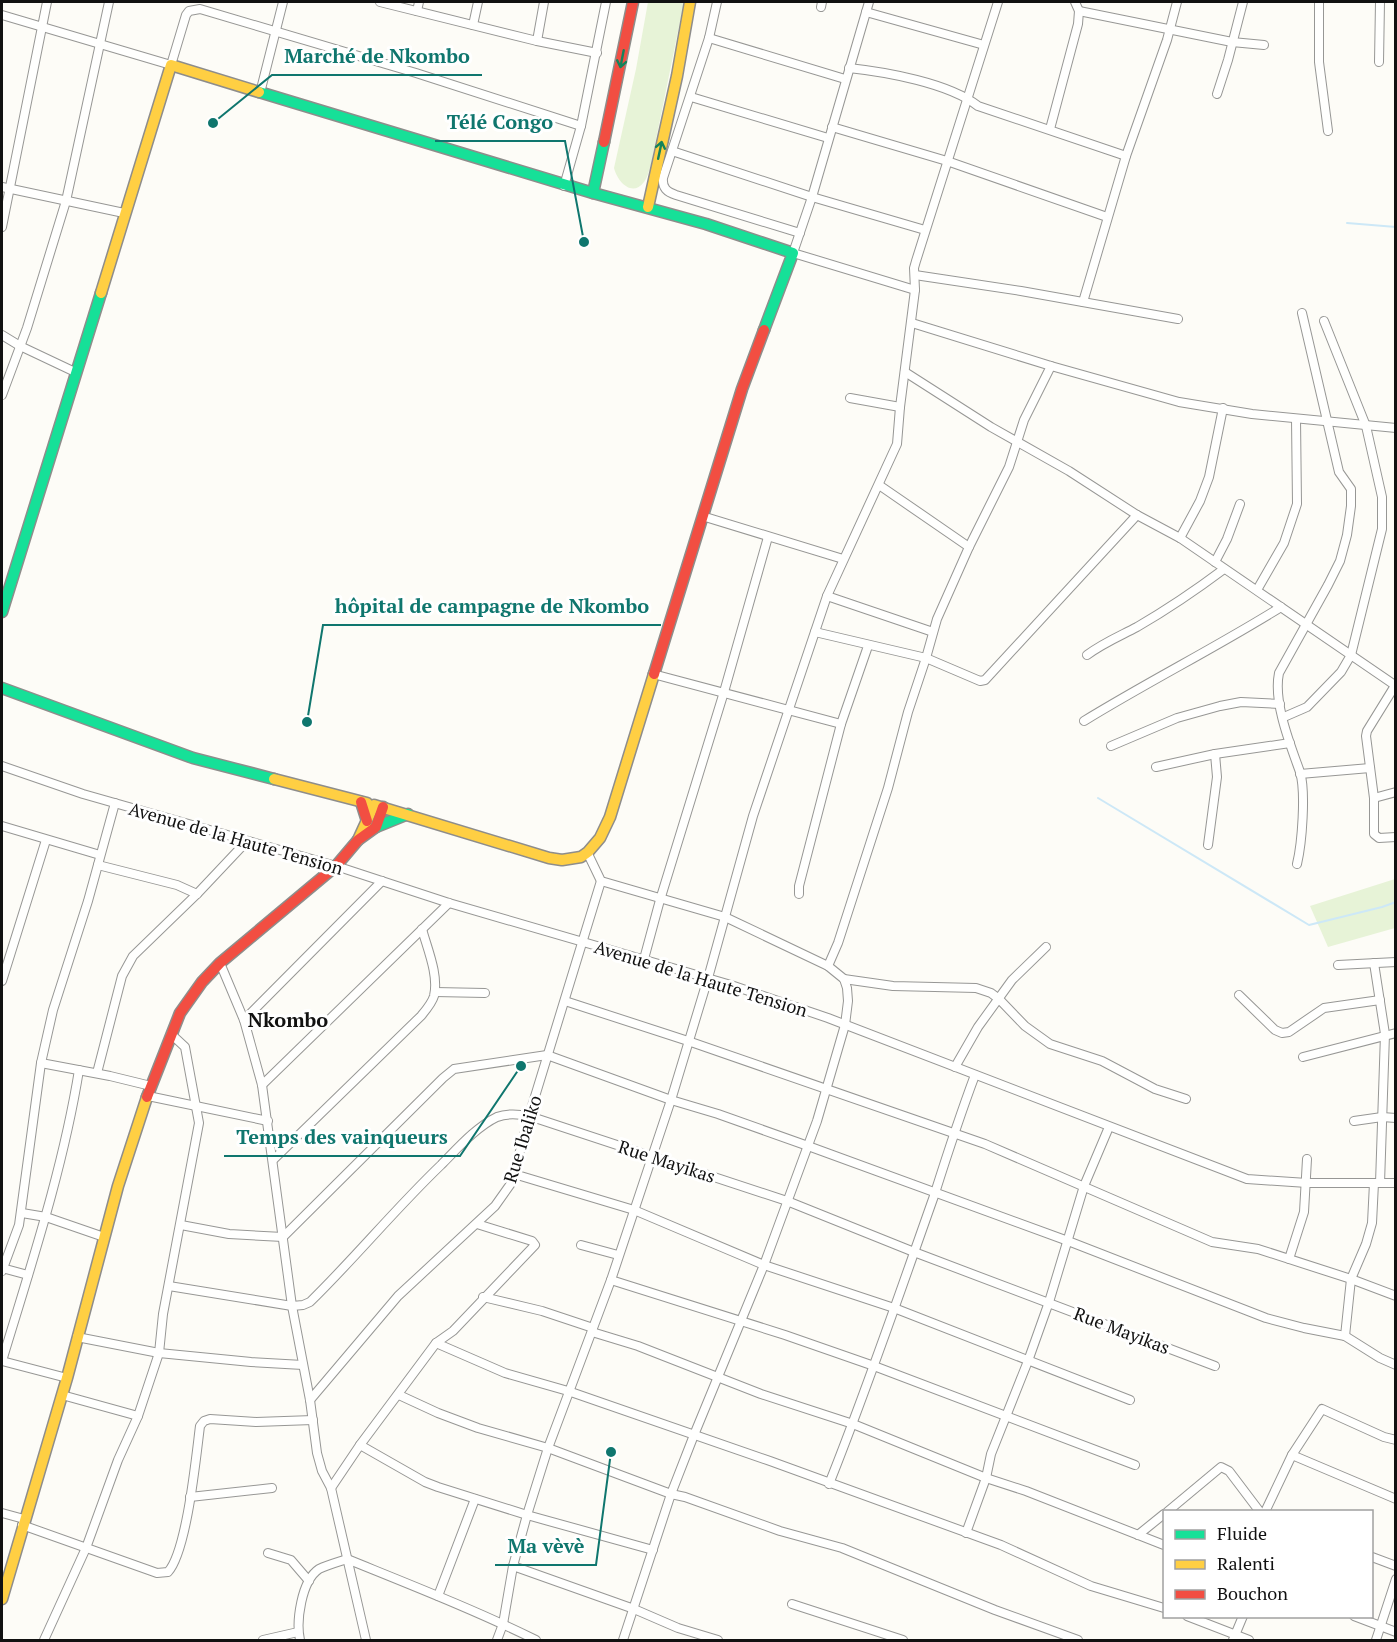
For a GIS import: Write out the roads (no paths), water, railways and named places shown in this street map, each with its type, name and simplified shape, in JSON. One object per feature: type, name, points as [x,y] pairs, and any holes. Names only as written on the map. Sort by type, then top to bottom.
[{"type":"main road","points":[[593,193],[633,2]]},
{"type":"main road","points":[[648,207],[677,75],[690,2]]},
{"type":"main road","points":[[2,612],[171,65],[564,186],[648,207],[740,234],[793,253],[742,389],[610,817],[602,837],[588,854],[579,858],[559,860],[408,814],[193,758],[2,688]]},
{"type":"main road","points":[[361,802],[372,824]]},
{"type":"main road","points":[[2,1599],[67,1378],[104,1237],[149,1091],[171,1034],[189,999],[220,963],[336,866],[372,824],[379,806]]},
{"type":"main road","points":[[372,824],[408,814]]},
{"type":"street","points":[[2,227],[6,188],[47,2]]},
{"type":"street","points":[[2,395],[27,328],[66,201],[109,2]]},
{"type":"street","points":[[260,93],[283,2]]},
{"type":"street","points":[[380,2],[537,41],[597,53]]},
{"type":"street","points":[[417,11],[419,2]]},
{"type":"street","points":[[472,25],[478,2]]},
{"type":"street","points":[[537,41],[544,2]]},
{"type":"street","points":[[564,186],[581,126],[606,2]]},
{"type":"street","points":[[717,2],[709,38],[663,182],[664,188],[670,193],[800,233]]},
{"type":"street","points":[[869,2],[812,197],[793,253],[915,291]]},
{"type":"street","points":[[497,1641],[503,1624],[513,1566],[527,1515],[568,1391],[611,1280],[653,1156],[708,978],[753,816],[789,708],[827,596],[897,444],[912,322],[916,261],[998,2]]},
{"type":"street","points":[[1050,129],[1078,24],[1079,11],[1075,2]]},
{"type":"street","points":[[1083,302],[1126,156],[1170,29],[1177,2]]},
{"type":"street","points":[[1216,94],[1243,2]]},
{"type":"street","points":[[1319,2],[1319,62],[1328,131]]},
{"type":"street","points":[[1379,62],[1380,2]]},
{"type":"street","points":[[2,15],[171,65],[183,21],[189,11],[195,9],[416,73],[581,126]]},
{"type":"street","points":[[1079,11],[1232,42],[1264,45]]},
{"type":"street","points":[[866,12],[984,45]]},
{"type":"street","points":[[709,38],[845,79]]},
{"type":"street","points":[[849,68],[885,72],[967,97],[978,106],[1126,156]]},
{"type":"street","points":[[691,97],[828,138]]},
{"type":"street","points":[[832,127],[947,161],[1107,217]]},
{"type":"street","points":[[672,151],[812,197],[926,230]]},
{"type":"street","points":[[6,188],[124,213]]},
{"type":"street","points":[[915,275],[1178,319]]},
{"type":"street","points":[[1297,864],[1302,832],[1300,774],[1280,704],[1277,684],[1279,673],[1340,561],[1350,518],[1351,489],[1340,472],[1302,313]]},
{"type":"street","points":[[1284,717],[1301,711],[1314,700],[1341,672],[1351,655],[1382,529],[1382,498],[1366,426],[1324,321]]},
{"type":"street","points":[[912,322],[1051,366],[1179,402],[1252,414],[1395,428]]},
{"type":"street","points":[[2,335],[75,372]]},
{"type":"street","points":[[828,966],[838,943],[888,788],[908,712],[942,607],[1009,466],[1024,420],[1051,366]]},
{"type":"street","points":[[905,372],[1137,515],[1180,538],[1395,685],[1366,733],[1374,798],[1375,837],[1395,837]]},
{"type":"street","points":[[850,398],[900,407]]},
{"type":"street","points":[[1180,538],[1200,501],[1209,477],[1223,408]]},
{"type":"street","points":[[1257,590],[1284,543],[1292,524],[1296,504],[1296,419]]},
{"type":"street","points":[[879,485],[969,547]]},
{"type":"street","points":[[1215,562],[1227,539],[1240,504]]},
{"type":"street","points":[[815,632],[926,658],[980,681],[985,680],[1137,515]]},
{"type":"street","points":[[702,516],[843,559]]},
{"type":"street","points":[[644,959],[768,537]]},
{"type":"street","points":[[1087,654],[1198,589],[1224,569]]},
{"type":"street","points":[[827,596],[933,632]]},
{"type":"street","points":[[1084,721],[1281,607]]},
{"type":"street","points":[[800,894],[799,886],[841,724],[868,646]]},
{"type":"street","points":[[653,674],[789,708],[841,724]]},
{"type":"street","points":[[1111,746],[1177,718],[1220,706],[1241,702],[1280,704]]},
{"type":"street","points":[[1156,767],[1215,754],[1290,743]]},
{"type":"street","points":[[1208,845],[1217,777],[1215,754]]},
{"type":"street","name":"Avenue de la Haute Tension","points":[[2,765],[115,804],[336,866],[449,903],[708,978],[845,1025],[1247,1179],[1307,1184],[1395,1183]]},
{"type":"street","points":[[1300,774],[1370,768]]},
{"type":"street","points":[[1374,798],[1395,792]]},
{"type":"street","points":[[28,1275],[2,1270],[22,1213],[41,1063],[53,1010],[115,804]]},
{"type":"street","points":[[2,826],[100,855]]},
{"type":"street","points":[[2,981],[46,840]]},
{"type":"street","points":[[98,1073],[127,964],[247,841]]},
{"type":"street","points":[[588,854],[601,881],[725,917],[828,966],[844,978],[893,986],[976,988],[991,993],[1025,1026],[1050,1044],[1102,1061],[1155,1089],[1186,1099]]},
{"type":"street","points":[[98,865],[177,885],[197,894]]},
{"type":"street","points":[[244,1020],[382,881]]},
{"type":"street","name":"Rue Ibaliko","points":[[310,1400],[398,1296],[477,1224],[495,1206],[506,1190],[514,1174],[547,1055],[601,881]]},
{"type":"street","points":[[262,1085],[449,903]]},
{"type":"street","points":[[273,1160],[421,1016],[431,1003],[435,992],[434,978],[422,929]]},
{"type":"street","points":[[955,1067],[978,1027],[1012,980],[1046,947]]},
{"type":"street","points":[[1338,965],[1395,962]]},
{"type":"street","points":[[220,963],[244,1020],[262,1085],[292,1306],[321,1471],[331,1488],[366,1641]]},
{"type":"street","points":[[1345,1336],[1351,1278],[1366,1245],[1372,1223],[1377,1183],[1385,1034],[1374,963]]},
{"type":"street","points":[[622,1641],[693,1435],[764,1264],[808,1146],[845,1025],[848,1001],[844,978]]},
{"type":"street","points":[[435,992],[485,993]]},
{"type":"street","points":[[1239,995],[1275,1030],[1282,1033],[1289,1032],[1324,1008],[1380,1000]]},
{"type":"street","points":[[565,1001],[985,1144],[1212,1242],[1258,1249],[1351,1278],[1395,1296]]},
{"type":"street","points":[[1303,1057],[1395,1033]]},
{"type":"street","points":[[44,1641],[86,1548],[118,1460],[138,1416],[159,1353],[199,1123],[185,1047],[171,1034]]},
{"type":"street","points":[[181,1225],[229,1234],[283,1237],[454,1069],[547,1055],[808,1146],[1068,1241],[1266,1318],[1304,1329],[1345,1336],[1395,1365]]},
{"type":"street","points":[[41,1063],[98,1073],[197,1106],[267,1121]]},
{"type":"street","points":[[67,1378],[2,1361],[46,1216],[72,1115],[79,1070]]},
{"type":"street","points":[[829,1484],[874,1366],[975,1075]]},
{"type":"street","name":"Rue Mayikas","points":[[292,1306],[310,1302],[401,1204],[479,1130],[500,1116],[516,1114],[529,1116],[653,1156],[787,1202],[1215,1366]]},
{"type":"street","points":[[1354,1120],[1395,1118]]},
{"type":"street","points":[[966,1533],[986,1478],[991,1454],[1049,1302],[1084,1186],[1109,1127]]},
{"type":"street","points":[[1289,1259],[1304,1212],[1307,1159]]},
{"type":"street","points":[[514,1174],[634,1210],[764,1264],[894,1308],[1130,1400]]},
{"type":"street","points":[[22,1213],[46,1216],[104,1237]]},
{"type":"street","points":[[331,1488],[436,1343],[453,1331],[535,1245],[532,1241],[477,1224]]},
{"type":"street","points":[[580,1245],[618,1255]]},
{"type":"street","points":[[611,1280],[874,1366],[1135,1466]]},
{"type":"street","points":[[169,1286],[292,1306]]},
{"type":"street","points":[[483,1298],[542,1311],[639,1346],[761,1394],[853,1424],[986,1478],[1026,1491],[1163,1545]]},
{"type":"street","points":[[76,1337],[159,1353],[303,1365]]},
{"type":"street","points":[[436,1343],[506,1373],[568,1391],[1001,1545],[1091,1586],[1163,1608]]},
{"type":"street","points":[[62,1395],[138,1416]]},
{"type":"street","points":[[399,1395],[478,1428],[548,1448],[671,1494],[780,1531],[842,1548],[994,1610],[1078,1641]]},
{"type":"street","points":[[1266,1510],[1292,1455],[1322,1409],[1395,1440]]},
{"type":"street","points":[[2,1513],[86,1548],[157,1573],[168,1572],[176,1561],[190,1497],[200,1426],[204,1421],[210,1419],[256,1422],[312,1420]]},
{"type":"street","points":[[360,1445],[425,1482],[527,1515],[653,1550]]},
{"type":"street","points":[[1292,1455],[1395,1499]]},
{"type":"street","points":[[1170,1510],[1221,1467],[1229,1471],[1258,1510]]},
{"type":"street","points":[[190,1497],[272,1488]]},
{"type":"street","points":[[438,1596],[475,1499]]},
{"type":"street","points":[[1138,1535],[1163,1515]]},
{"type":"street","points":[[268,1553],[291,1560],[309,1581]]},
{"type":"street","points":[[1373,1558],[1395,1566]]},
{"type":"street","points":[[300,1641],[298,1611],[309,1581],[320,1569],[346,1560],[438,1596],[537,1641]]},
{"type":"street","points":[[513,1566],[718,1641]]},
{"type":"street","points":[[1376,1641],[1395,1579]]},
{"type":"street","points":[[792,1604],[903,1641]]},
{"type":"street","points":[[1189,1618],[1234,1638],[1249,1641]]},
{"type":"street","points":[[1234,1638],[1243,1618]]},
{"type":"street","points":[[1357,1618],[1395,1632]]},
{"type":"street","points":[[263,1641],[298,1632]]},
{"type":"waterway","points":[[1347,223],[1396,227]]},
{"type":"waterway","points":[[1098,798],[1309,925],[1396,902]]},
{"type":"place","name":"Marché de Nkombo","points":[[213,123]]},
{"type":"place","name":"Télé Congo","points":[[584,242]]},
{"type":"place","name":"hôpital de campagne de Nkombo","points":[[307,722]]},
{"type":"place","name":"Temps des vainqueurs","points":[[521,1066]]},
{"type":"place","name":"Ma vèvè","points":[[611,1452]]},
{"type":"district","name":"Nkombo","points":[[288,1019]]}]
